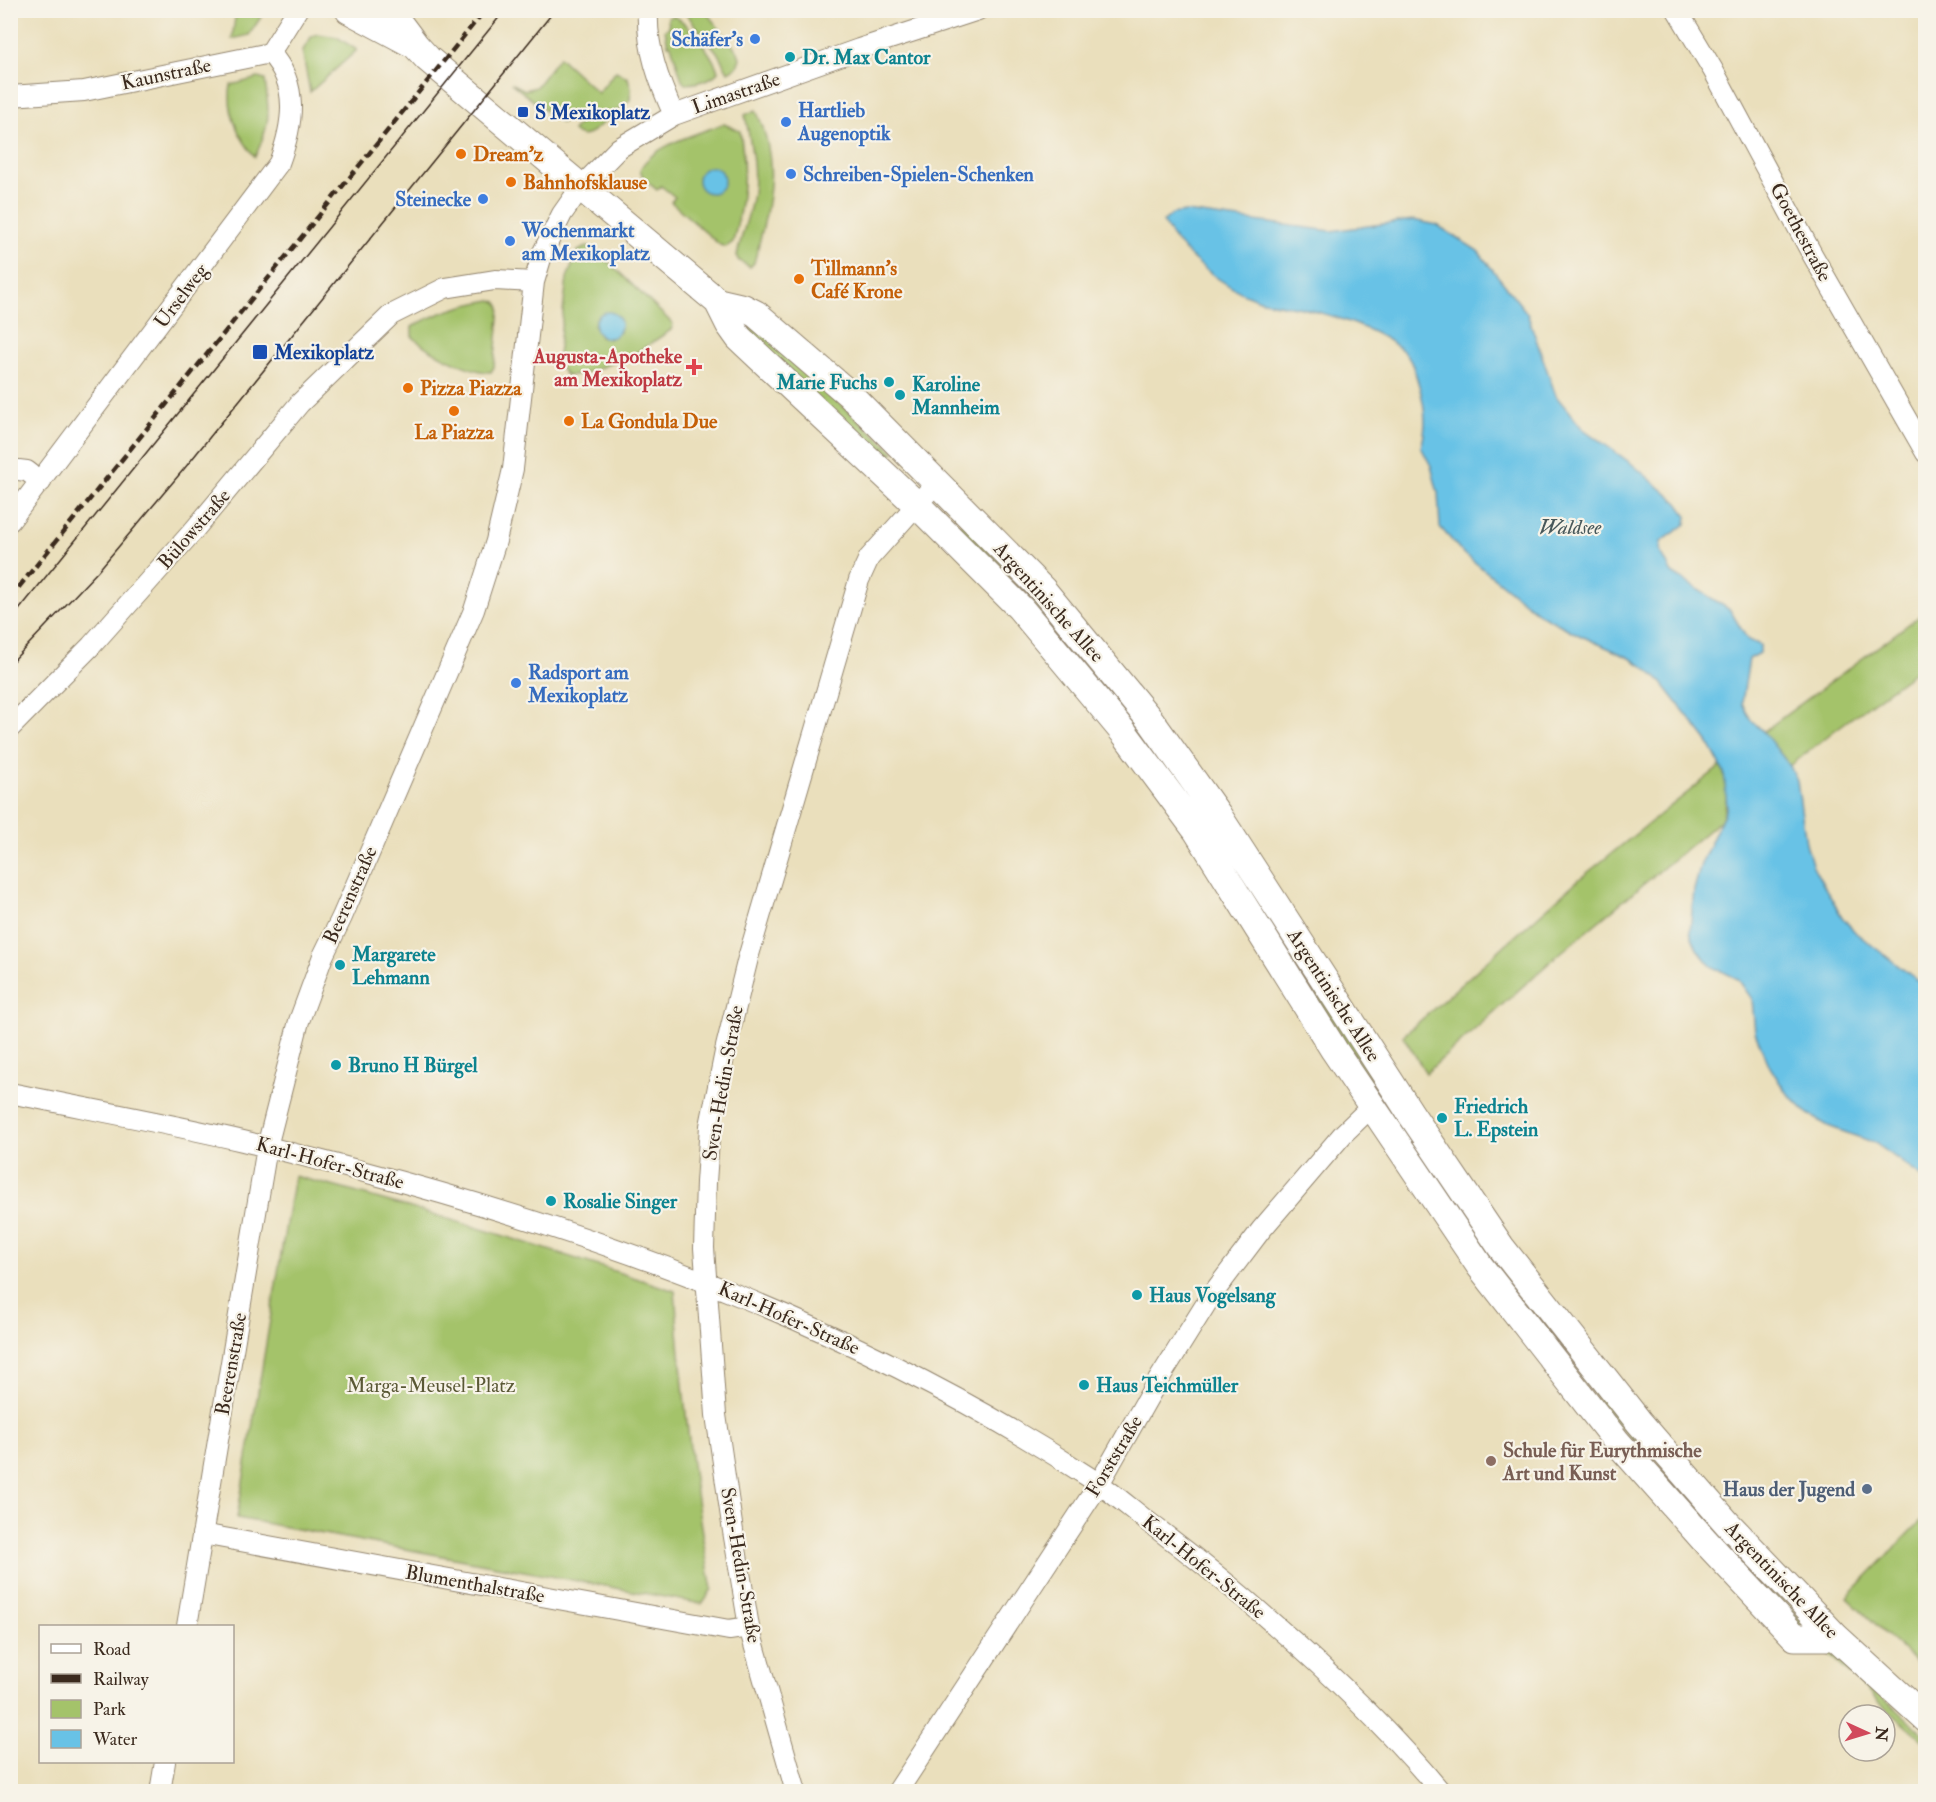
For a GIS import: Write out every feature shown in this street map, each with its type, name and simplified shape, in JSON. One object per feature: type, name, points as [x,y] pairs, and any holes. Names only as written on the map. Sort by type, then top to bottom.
[{"type":"main road","points":[[349,10],[416,46]]},
{"type":"main road","points":[[389,10],[416,46]]},
{"type":"main road","name":"Argentinische Allee","points":[[416,46],[718,302],[739,338],[916,504],[1020,608],[1125,734],[1197,831],[1334,1050],[1479,1265],[1617,1442],[1706,1542],[1796,1637],[1836,1637]]},
{"type":"main road","name":"Argentinische Allee","points":[[718,302],[744,308],[756,314],[849,394],[1044,590],[1151,721],[1218,815],[1411,1114],[1501,1247],[1647,1431],[1727,1523],[1836,1637],[1926,1719]]},
{"type":"street","points":[[270,53],[297,10]]},
{"type":"street","points":[[648,10],[652,53],[660,85],[674,115]]},
{"type":"street","name":"Limastraße","points":[[581,187],[619,148],[642,132],[674,115],[859,49],[978,10]]},
{"type":"street","name":"Goethestraße","points":[[1677,10],[1713,70],[1817,263],[1926,453]]},
{"type":"street","name":"Kaunstraße","points":[[10,96],[84,91],[270,53]]},
{"type":"street","name":"Urselweg","points":[[10,521],[279,164],[289,138],[291,110],[288,81],[281,66],[270,53]]},
{"type":"street","name":"Beerenstraße","points":[[187,1625],[267,1147],[300,1021],[323,956],[342,917],[474,610],[496,541],[513,469],[534,282],[543,252],[555,225],[581,187]]},
{"type":"street","name":"Bülowstraße","points":[[10,728],[91,646],[186,539],[300,403],[375,329],[404,307],[445,288],[495,280],[534,282]]},
{"type":"street","points":[[10,469],[27,471],[41,482]]},
{"type":"street","name":"Sven-Hedin-Straße","points":[[796,1791],[749,1627],[716,1414],[704,1248],[705,1182],[710,1126],[726,1047],[748,958],[859,580],[869,558],[937,482]]},
{"type":"street","name":"Karl-Hofer-Straße","points":[[10,1094],[267,1147],[507,1213],[681,1272],[820,1330],[903,1369],[1005,1426],[1099,1484],[1217,1574],[1326,1670],[1441,1791]]},
{"type":"street","name":"Forststraße","points":[[897,1791],[1099,1484],[1154,1387],[1211,1296],[1261,1230],[1344,1133],[1372,1106]]},
{"type":"street","name":"Blumenthalstraße","points":[[202,1534],[729,1630],[749,1627]]},
{"type":"street","points":[[160,1791],[165,1763]]},
{"type":"green space","points":[[236,10],[265,11],[249,35],[232,39]]},
{"type":"green space","points":[[684,11],[705,11],[738,52],[740,58],[737,67],[728,72],[717,52]]},
{"type":"green space","points":[[672,16],[685,24],[699,40],[716,66],[718,72],[715,75],[694,83],[685,84],[682,80],[671,45],[668,45],[665,30],[669,27],[668,18]]},
{"type":"green space","points":[[318,34],[337,37],[357,50],[310,92],[303,50],[312,36]]},
{"type":"green space","points":[[559,57],[598,93],[616,71],[628,78],[631,88],[630,100],[585,136],[573,131],[581,121],[571,112],[561,123],[511,83],[525,90],[536,87]]},
{"type":"green space","points":[[258,78],[265,80],[268,120],[255,157],[243,141],[235,123],[230,95],[231,85]]},
{"type":"green space","points":[[756,110],[769,149],[770,186],[759,243],[754,263],[750,267],[738,260],[737,256],[750,209],[754,183],[752,154],[745,115]]},
{"type":"green space","points":[[724,124],[740,131],[743,173],[741,200],[733,242],[726,247],[720,245],[671,202],[675,197],[661,186],[657,190],[644,179],[640,170],[646,161],[665,147]]},
{"type":"green space","points":[[586,247],[594,248],[673,324],[671,330],[633,355],[589,372],[569,376],[557,363],[567,278],[578,251]],"holes":[[[597,317],[621,323],[620,332],[609,339],[600,337],[594,325]]]},
{"type":"green space","points":[[491,300],[497,302],[500,308],[494,367],[491,372],[472,369],[449,360],[427,348],[412,336],[412,327],[431,317]]},
{"type":"green space","points":[[747,319],[894,452],[884,463],[740,326]]},
{"type":"green space","points":[[964,521],[999,557],[1147,736],[1209,821],[1512,1282],[1569,1358],[1652,1458],[1819,1639],[1890,1703],[1881,1703],[1758,1583],[1614,1420],[1508,1285],[1370,1081],[1296,964],[1116,703],[1064,639],[1030,602],[954,530]]},
{"type":"green space","points":[[1925,612],[1925,664],[1790,766],[1763,732]]},
{"type":"green space","points":[[1721,766],[1727,793],[1721,820],[1559,954],[1426,1073],[1403,1036],[1577,881]]},
{"type":"green space","name":"Marga-Meusel-Platz","points":[[294,1176],[486,1230],[675,1291],[689,1440],[712,1589],[702,1604],[237,1518]]},
{"type":"green space","points":[[1925,1517],[1925,1671],[1847,1597]]},
{"type":"green space","points":[[1897,1710],[1925,1735],[1925,1742],[1897,1718]]},
{"type":"water","points":[[711,167],[720,171],[724,180],[720,189],[711,193],[702,189],[698,180],[702,171]]},
{"type":"water","name":"Waldsee","points":[[1186,212],[1331,231],[1413,220],[1437,225],[1478,251],[1527,313],[1556,396],[1582,428],[1632,464],[1678,503],[1687,516],[1686,524],[1661,542],[1660,551],[1672,573],[1730,610],[1747,639],[1760,645],[1760,653],[1749,659],[1742,703],[1751,720],[1762,730],[1790,766],[1797,781],[1806,843],[1812,864],[1842,917],[1856,933],[1925,986],[1925,1179],[1875,1143],[1828,1126],[1808,1114],[1785,1091],[1770,1067],[1755,1032],[1752,999],[1738,979],[1711,966],[1697,949],[1690,932],[1694,890],[1701,864],[1727,807],[1724,772],[1708,742],[1662,683],[1646,668],[1538,613],[1462,552],[1440,527],[1438,493],[1431,466],[1421,447],[1425,425],[1422,396],[1412,364],[1403,351],[1382,336],[1355,324],[1302,308],[1262,301],[1231,287],[1204,268],[1180,246],[1163,222],[1172,214]]},
{"type":"water","points":[[608,312],[617,316],[621,325],[617,334],[608,338],[599,334],[595,325],[599,316]]},
{"type":"tram line","points":[[10,621],[505,10]]},
{"type":"tram line","points":[[10,664],[98,571],[184,469],[555,10]]},
{"type":"railway","points":[[10,598],[485,10]]},
{"type":"place","name":"Schäfer's","points":[[755,39]]},
{"type":"place","name":"Dr. Max Cantor","points":[[790,57]]},
{"type":"place","name":"S Mexikoplatz","points":[[523,112]]},
{"type":"place","name":"Hartlieb Augenoptik","points":[[786,122]]},
{"type":"place","name":"Dream'z","points":[[461,154]]},
{"type":"place","name":"Schreiben-Spielen-Schenken","points":[[791,174]]},
{"type":"place","name":"Bahnhofsklause","points":[[511,182]]},
{"type":"place","name":"Steinecke","points":[[483,199]]},
{"type":"place","name":"Wochenmarkt am Mexikoplatz","points":[[510,241]]},
{"type":"place","name":"Tillmann's Café Krone","points":[[799,279]]},
{"type":"place","name":"Mexikoplatz","points":[[260,352]]},
{"type":"place","name":"Augusta-Apotheke am Mexikoplatz","points":[[694,367]]},
{"type":"place","name":"Marie Fuchs","points":[[889,382]]},
{"type":"place","name":"Pizza Piazza","points":[[408,388]]},
{"type":"place","name":"Karoline Mannheim","points":[[900,395]]},
{"type":"place","name":"La Piazza","points":[[454,411]]},
{"type":"place","name":"La Gondula Due","points":[[569,421]]},
{"type":"place","name":"Radsport am Mexikoplatz","points":[[516,683]]},
{"type":"place","name":"Margarete Lehmann","points":[[340,965]]},
{"type":"place","name":"Bruno H Bürgel","points":[[336,1065]]},
{"type":"place","name":"Friedrich L. Epstein","points":[[1442,1118]]},
{"type":"place","name":"Rosalie Singer","points":[[551,1201]]},
{"type":"place","name":"Haus Vogelsang","points":[[1137,1295]]},
{"type":"place","name":"Haus Teichmüller","points":[[1084,1385]]},
{"type":"place","name":"Schule für Eurythmische Art und Kunst","points":[[1491,1461]]},
{"type":"place","name":"Haus der Jugend","points":[[1867,1489]]}]
